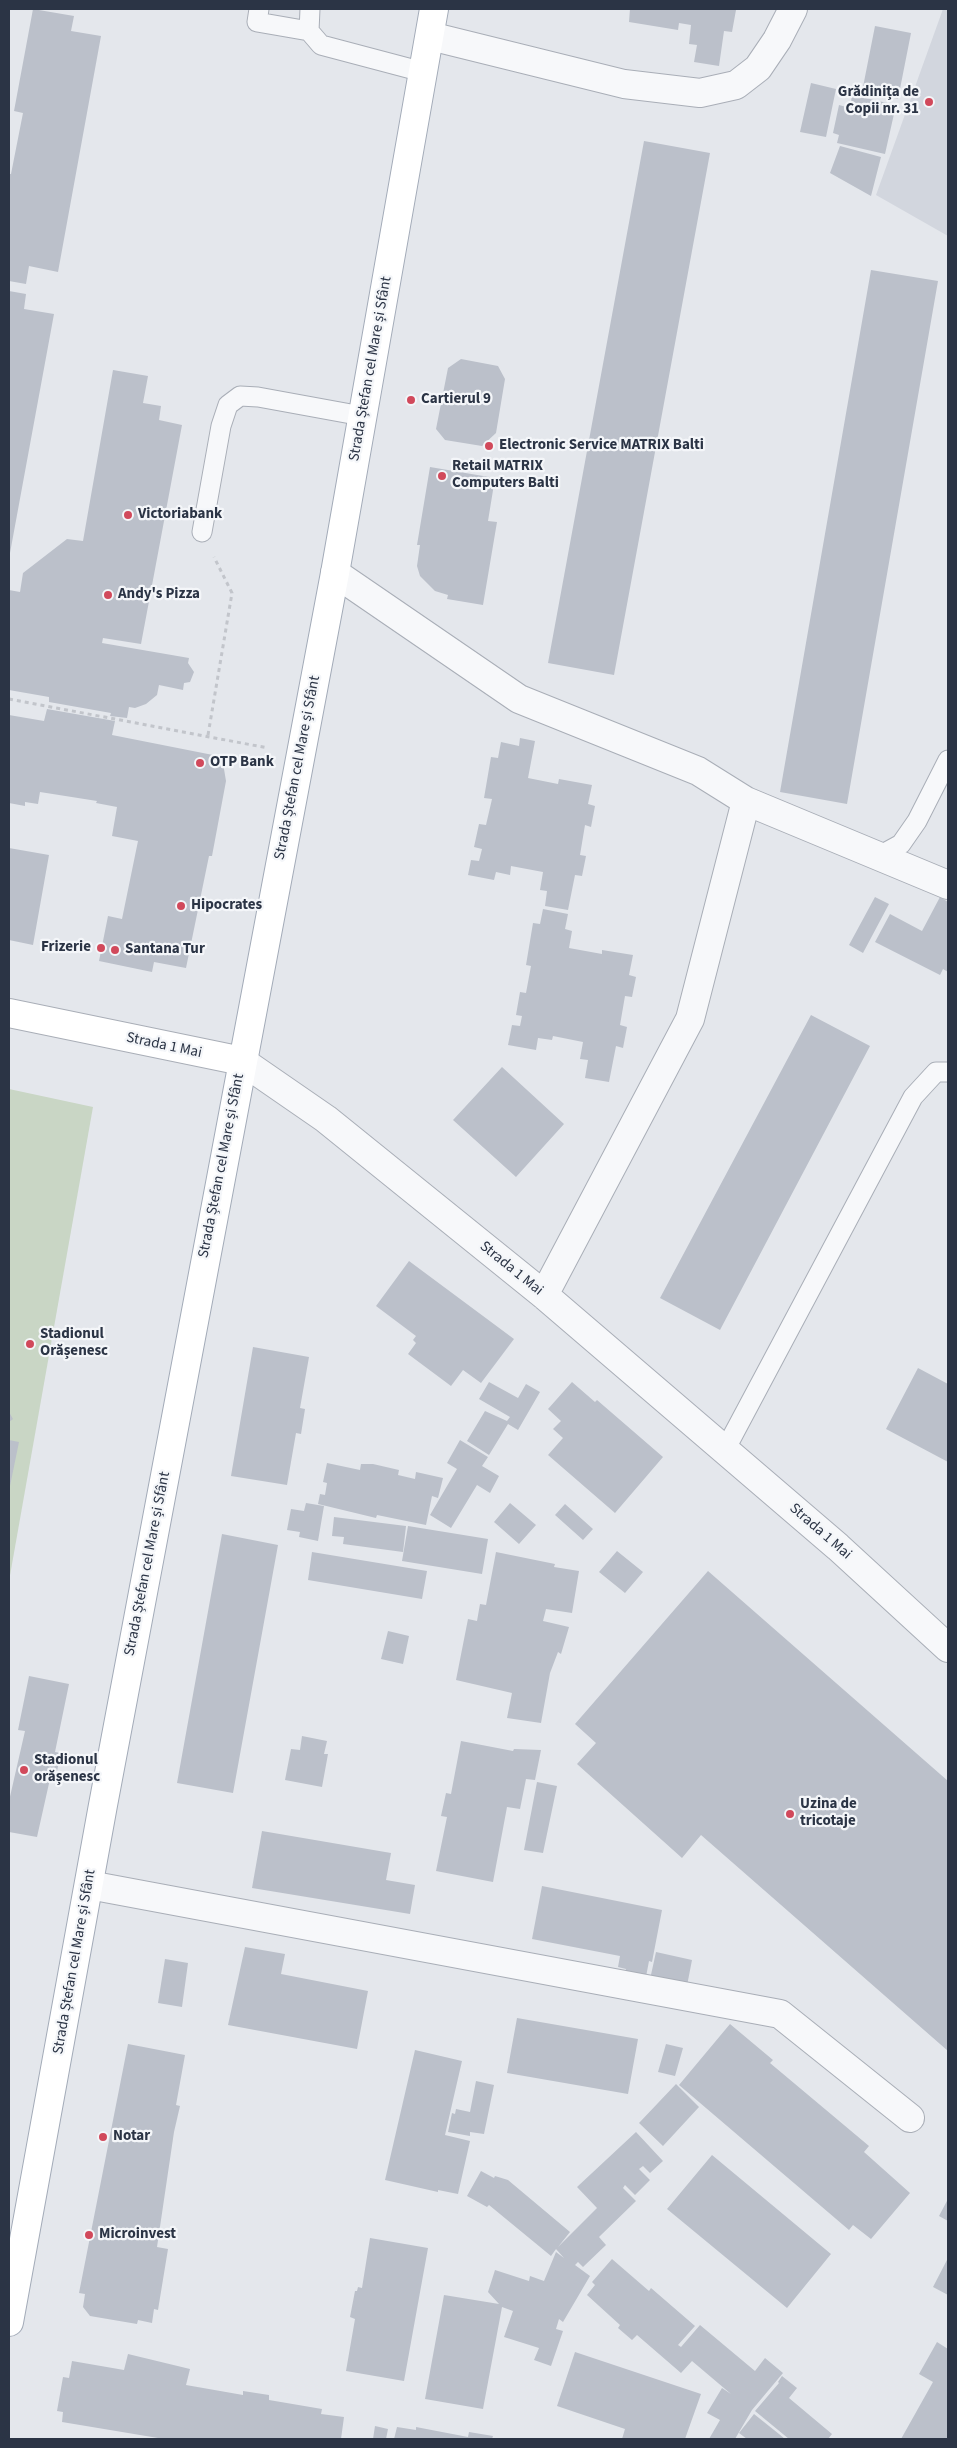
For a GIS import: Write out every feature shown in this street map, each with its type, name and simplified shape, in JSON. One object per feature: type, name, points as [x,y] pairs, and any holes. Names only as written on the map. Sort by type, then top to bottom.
[{"type":"main road","name":"Strada Ștefan cel Mare și Sfânt","points":[[9,2322],[242,1062],[335,573],[434,9]]},
{"type":"main road","name":"Strada 1 Mai","points":[[9,1014],[242,1062]]},
{"type":"street","points":[[430,36],[624,84],[700,93],[736,85],[758,68],[777,40],[793,9]]},
{"type":"street","points":[[335,573],[519,699],[698,771],[746,801],[948,885]]},
{"type":"street","points":[[544,1295],[690,1019],[746,801]]},
{"type":"street","name":"Strada 1 Mai","points":[[242,1062],[326,1119],[544,1295],[838,1547],[948,1648]]},
{"type":"street","points":[[89,1885],[780,2014],[910,2118]]},
{"type":"lane","points":[[259,9],[257,22],[308,31],[321,45],[423,72]]},
{"type":"lane","points":[[308,31],[310,9]]},
{"type":"lane","points":[[202,532],[221,426],[228,405],[240,396],[258,397],[362,416]]},
{"type":"lane","points":[[879,856],[901,844],[917,822],[948,760]]},
{"type":"lane","points":[[725,1450],[913,1097],[936,1072],[948,1072]]},
{"type":"path","points":[[202,532],[232,594],[208,736]]},
{"type":"path","points":[[9,699],[300,755]]},
{"type":"shaded area","name":"Grădinița de Copii nr. 31","points":[[943,9],[948,9],[948,236],[876,195]]},
{"type":"green space","name":"Stadionul Orășenesc","points":[[9,1089],[93,1107],[9,1581]]},
{"type":"building","points":[[33,9],[74,16],[71,31],[101,36],[58,272],[29,266],[26,284],[9,281],[9,174],[11,174],[23,113],[14,111]]},
{"type":"building","points":[[630,9],[736,10],[732,32],[724,31],[719,66],[694,62],[697,45],[689,44],[691,25],[679,23],[678,30],[629,22]]},
{"type":"building","points":[[875,26],[911,33],[898,99],[862,92]]},
{"type":"building","points":[[811,83],[836,89],[826,137],[800,132]]},
{"type":"building","points":[[852,95],[896,105],[885,154],[837,143],[839,135],[833,133],[839,105],[850,108]]},
{"type":"building","points":[[644,141],[710,153],[614,675],[548,663]]},
{"type":"building","points":[[840,146],[881,157],[871,196],[830,173]]},
{"type":"building","points":[[871,270],[938,281],[847,804],[780,792]]},
{"type":"building","points":[[9,291],[26,294],[24,309],[54,314],[10,553]]},
{"type":"building","points":[[461,359],[498,366],[505,379],[496,433],[482,446],[445,440],[436,429],[448,368]]},
{"type":"building","points":[[113,370],[148,376],[143,403],[161,406],[159,420],[182,425],[141,644],[103,638],[102,643],[189,658],[188,663],[194,672],[190,682],[184,683],[183,690],[159,685],[157,695],[146,704],[135,708],[129,707],[127,718],[110,716],[111,713],[49,702],[49,697],[9,690],[9,590],[20,592],[23,573],[67,539],[83,541]]},
{"type":"building","points":[[430,467],[495,478],[488,521],[497,522],[483,605],[447,599],[448,595],[435,591],[420,576],[417,566],[420,545],[417,545]]},
{"type":"building","points":[[47,709],[115,721],[112,735],[213,755],[223,763],[226,781],[212,856],[209,856],[186,968],[154,962],[152,972],[99,961],[108,916],[122,919],[138,841],[112,836],[117,807],[96,803],[97,801],[40,792],[38,804],[25,802],[25,806],[9,803],[9,715],[44,721]]},
{"type":"building","points":[[520,738],[535,741],[528,778],[558,784],[559,779],[592,785],[588,804],[595,806],[591,827],[585,825],[580,855],[586,856],[582,876],[575,875],[568,910],[545,906],[547,891],[540,890],[543,872],[511,866],[510,875],[496,872],[494,880],[468,875],[471,860],[479,861],[482,849],[474,847],[479,824],[486,825],[492,799],[484,798],[491,757],[498,758],[501,742],[519,746]]},
{"type":"building","points":[[9,848],[49,855],[33,945],[9,940]]},
{"type":"building","points":[[875,897],[889,904],[863,953],[849,945]]},
{"type":"building","points":[[940,897],[948,902],[948,972],[943,969],[940,975],[875,942],[890,914],[922,931]]},
{"type":"building","points":[[543,909],[568,914],[565,929],[572,931],[569,948],[602,954],[602,950],[633,955],[629,975],[636,977],[632,997],[625,996],[620,1025],[627,1027],[623,1048],[616,1046],[609,1082],[585,1078],[588,1060],[580,1059],[583,1042],[553,1036],[552,1040],[538,1038],[536,1050],[508,1045],[512,1025],[520,1026],[522,1016],[516,1015],[520,992],[526,993],[531,966],[526,965],[533,923],[540,924]]},
{"type":"building","points":[[811,1015],[870,1046],[720,1330],[660,1298]]},
{"type":"building","points":[[502,1067],[564,1124],[516,1177],[453,1120]]},
{"type":"building","points":[[409,1261],[514,1339],[481,1383],[463,1370],[451,1386],[408,1354],[416,1343],[413,1340],[416,1336],[376,1306]]},
{"type":"building","points":[[253,1347],[309,1357],[300,1408],[305,1409],[301,1434],[296,1433],[287,1485],[231,1476]]},
{"type":"building","points":[[918,1368],[948,1384],[948,1462],[886,1429]]},
{"type":"building","points":[[489,1382],[518,1398],[526,1384],[540,1392],[518,1430],[508,1424],[489,1455],[467,1441],[485,1411],[507,1421],[510,1417],[479,1399]]},
{"type":"building","points":[[572,1382],[595,1402],[597,1400],[663,1457],[615,1513],[548,1455],[563,1438],[553,1429],[561,1421],[548,1409]]},
{"type":"building","points":[[9,1412],[13,1419],[9,1422]]},
{"type":"building","points":[[9,1440],[19,1442],[10,1486],[9,1486]]},
{"type":"building","points":[[460,1440],[488,1457],[482,1466],[499,1476],[490,1493],[477,1485],[451,1528],[430,1515],[457,1469],[447,1463]]},
{"type":"building","points":[[327,1463],[360,1470],[361,1464],[373,1464],[399,1470],[398,1475],[415,1479],[416,1472],[443,1478],[438,1498],[432,1496],[426,1525],[377,1515],[376,1518],[318,1504],[320,1494],[325,1495],[327,1483],[323,1482]]},
{"type":"building","points":[[306,1503],[324,1506],[318,1541],[299,1537],[300,1532],[287,1530],[291,1509],[304,1511]]},
{"type":"building","points":[[510,1503],[536,1525],[519,1544],[494,1522]]},
{"type":"building","points":[[565,1504],[593,1529],[583,1540],[555,1515]]},
{"type":"building","points":[[334,1517],[406,1526],[403,1552],[343,1544],[344,1537],[332,1536]]},
{"type":"building","points":[[408,1526],[488,1539],[482,1574],[402,1561]]},
{"type":"building","points":[[222,1534],[278,1545],[233,1793],[177,1783]]},
{"type":"building","points":[[617,1551],[643,1572],[625,1593],[599,1572]]},
{"type":"building","points":[[312,1552],[427,1571],[422,1599],[308,1580]]},
{"type":"building","points":[[496,1552],[555,1564],[554,1567],[579,1571],[572,1613],[546,1609],[543,1621],[569,1627],[561,1654],[558,1652],[550,1673],[541,1723],[507,1718],[512,1693],[456,1680],[468,1619],[477,1621],[480,1604],[486,1605]]},
{"type":"building","name":"Uzina de tricotaje","points":[[708,1571],[948,1781],[948,2051],[701,1835],[682,1858],[577,1764],[596,1743],[575,1724]]},
{"type":"building","points":[[388,1631],[409,1636],[403,1664],[381,1659]]},
{"type":"building","points":[[29,1676],[69,1684],[55,1752],[61,1753],[57,1771],[52,1770],[37,1837],[9,1832],[9,1801],[25,1731],[18,1730]]},
{"type":"building","points":[[302,1736],[327,1741],[324,1754],[328,1754],[322,1787],[285,1780],[291,1749],[300,1750]]},
{"type":"building","points":[[461,1741],[513,1751],[514,1749],[541,1750],[535,1780],[526,1779],[520,1809],[507,1807],[493,1882],[436,1871],[447,1817],[441,1816],[446,1793],[451,1794]]},
{"type":"building","points":[[537,1782],[557,1786],[543,1853],[524,1850]]},
{"type":"building","points":[[262,1831],[391,1853],[386,1880],[415,1885],[410,1914],[252,1888]]},
{"type":"building","points":[[542,1886],[662,1910],[652,1962],[649,1961],[645,1982],[624,1977],[626,1969],[618,1967],[620,1956],[532,1939]]},
{"type":"building","points":[[245,1947],[285,1954],[281,1974],[368,1991],[357,2049],[228,2025]]},
{"type":"building","points":[[656,1952],[692,1960],[685,1996],[647,1993]]},
{"type":"building","points":[[165,1959],[188,1963],[182,2007],[158,2003]]},
{"type":"building","points":[[517,2018],[638,2039],[628,2094],[507,2073]]},
{"type":"building","points":[[730,2024],[773,2060],[770,2063],[869,2146],[864,2152],[910,2193],[871,2239],[853,2225],[849,2230],[679,2085]]},
{"type":"building","points":[[128,2044],[185,2055],[176,2105],[180,2106],[174,2132],[157,2247],[168,2249],[158,2310],[154,2309],[152,2323],[138,2320],[137,2324],[90,2316],[83,2307],[85,2294],[79,2293]]},
{"type":"building","points":[[666,2044],[683,2048],[675,2076],[658,2072]]},
{"type":"building","points":[[415,2050],[462,2061],[445,2135],[470,2141],[458,2194],[438,2190],[438,2192],[385,2180]]},
{"type":"building","points":[[476,2081],[494,2085],[484,2134],[470,2132],[470,2136],[448,2132],[452,2113],[455,2114],[456,2109],[470,2112]]},
{"type":"building","points":[[676,2084],[699,2107],[663,2146],[639,2123]]},
{"type":"building","points":[[636,2132],[663,2161],[650,2173],[643,2166],[639,2169],[650,2180],[635,2195],[625,2185],[623,2188],[636,2201],[599,2237],[606,2245],[583,2267],[578,2262],[575,2265],[590,2276],[563,2322],[559,2319],[556,2329],[563,2331],[551,2366],[534,2360],[539,2348],[504,2337],[513,2311],[502,2307],[483,2409],[425,2399],[444,2295],[499,2304],[488,2292],[495,2270],[529,2281],[530,2276],[544,2281],[556,2252],[564,2258],[556,2249],[551,2256],[489,2205],[487,2207],[467,2196],[481,2171],[494,2178],[495,2176],[508,2180],[570,2232],[558,2247],[597,2208],[577,2187]]},
{"type":"building","points":[[712,2155],[831,2254],[787,2308],[667,2209]]},
{"type":"building","points":[[948,2199],[948,2221],[939,2216]]},
{"type":"building","points":[[370,2238],[428,2248],[404,2381],[346,2371],[355,2319],[350,2317],[355,2291],[357,2291],[358,2287],[362,2288]]},
{"type":"building","points":[[948,2258],[948,2295],[933,2287]]},
{"type":"building","points":[[612,2259],[649,2291],[651,2288],[695,2326],[678,2345],[681,2347],[700,2325],[755,2371],[765,2358],[783,2373],[752,2410],[735,2439],[709,2439],[720,2420],[707,2413],[722,2388],[731,2394],[692,2361],[681,2373],[637,2335],[632,2340],[618,2328],[620,2325],[587,2295],[595,2285],[592,2282]]},
{"type":"building","points":[[937,2342],[948,2349],[948,2439],[901,2439],[933,2382],[919,2374]]},
{"type":"building","points":[[575,2352],[701,2394],[685,2439],[622,2439],[625,2429],[557,2406]]},
{"type":"building","points":[[128,2354],[190,2369],[186,2385],[243,2395],[243,2391],[269,2395],[269,2400],[322,2409],[321,2414],[344,2417],[341,2439],[164,2439],[62,2422],[63,2412],[57,2411],[63,2377],[69,2378],[72,2361],[124,2370]]},
{"type":"building","points":[[782,2376],[797,2388],[789,2398],[832,2434],[828,2439],[789,2439],[755,2411],[779,2383]]},
{"type":"building","points":[[754,2414],[785,2439],[747,2439],[739,2433]]},
{"type":"building","points":[[375,2426],[388,2429],[386,2439],[373,2439]]},
{"type":"building","points":[[397,2427],[416,2430],[416,2427],[468,2437],[469,2432],[493,2436],[492,2439],[394,2439]]},
{"type":"place","name":"Grădinița de Copii nr. 31","points":[[929,102]]},
{"type":"place","name":"Cartierul 9","points":[[411,400]]},
{"type":"place","name":"Electronic Service MATRIX Balti","points":[[489,446]]},
{"type":"place","name":"Retail MATRIX Computers Balti","points":[[442,476]]},
{"type":"place","name":"Victoriabank","points":[[128,515]]},
{"type":"place","name":"Andy's Pizza","points":[[108,595]]},
{"type":"place","name":"OTP Bank","points":[[200,763]]},
{"type":"place","name":"Hipocrates","points":[[181,906]]},
{"type":"place","name":"Frizerie","points":[[101,948]]},
{"type":"place","name":"Santana Tur","points":[[115,950]]},
{"type":"place","name":"Stadionul Orășenesc","points":[[30,1344]]},
{"type":"place","name":"Stadionul orășenesc","points":[[24,1770]]},
{"type":"place","name":"Uzina de tricotaje","points":[[790,1814]]},
{"type":"place","name":"Notar","points":[[103,2137]]},
{"type":"place","name":"Microinvest","points":[[89,2235]]}]
